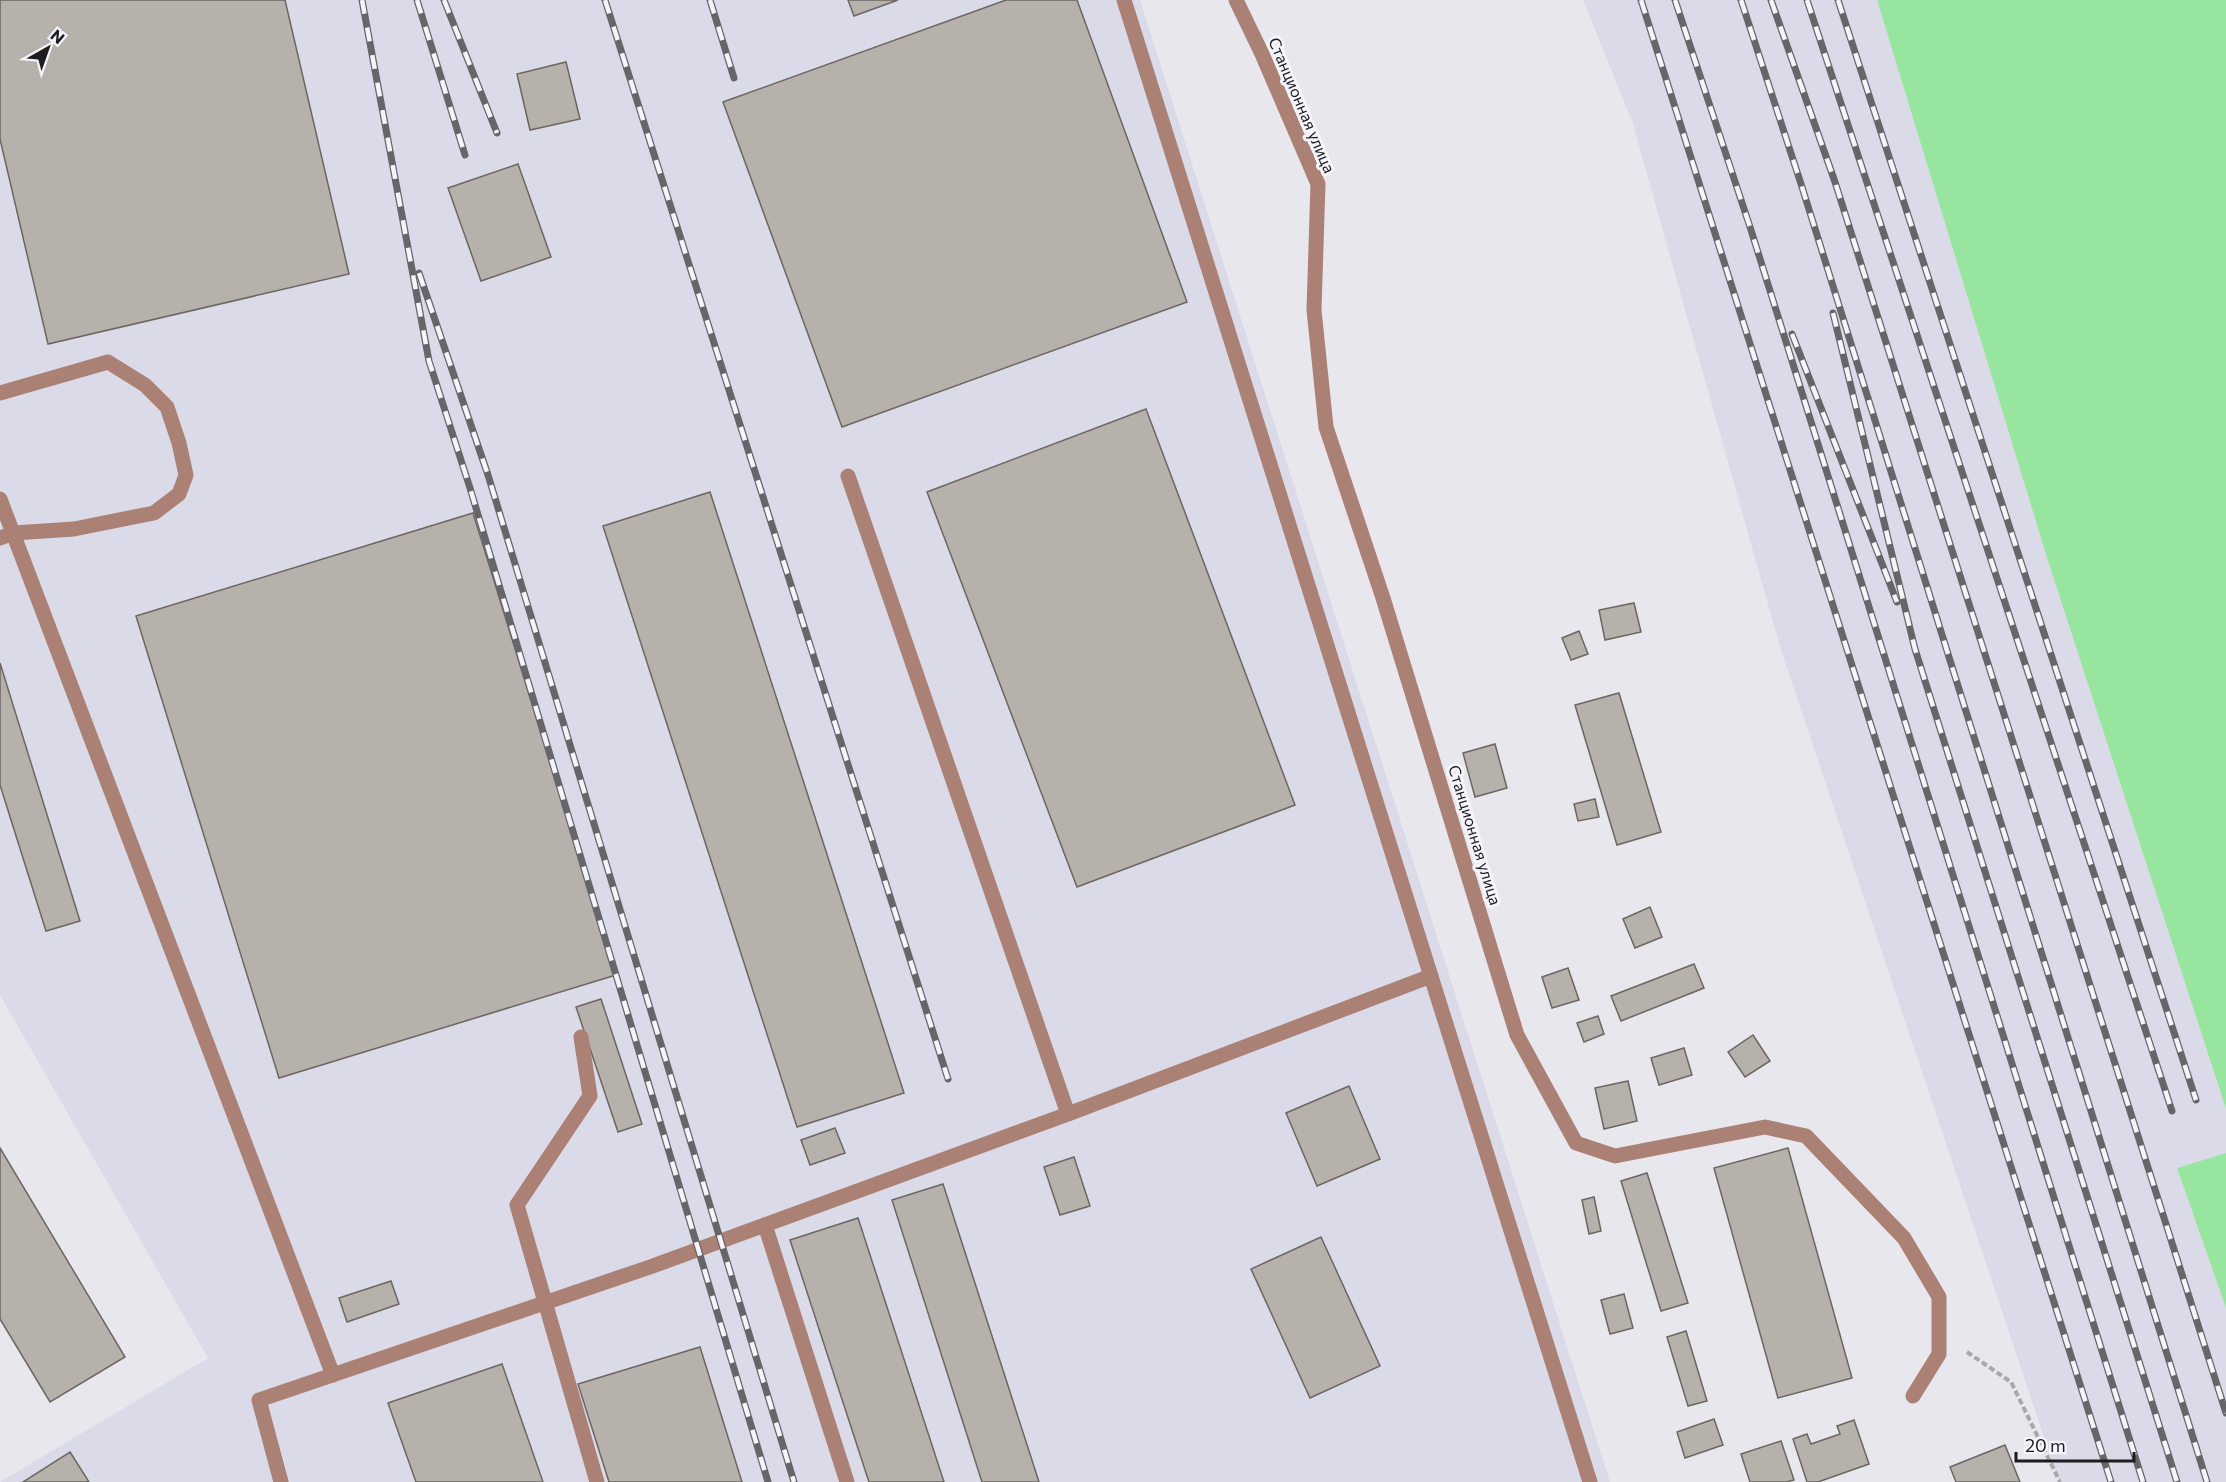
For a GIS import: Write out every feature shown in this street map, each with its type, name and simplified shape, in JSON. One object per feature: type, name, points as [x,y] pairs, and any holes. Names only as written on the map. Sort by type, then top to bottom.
[{"type":"street","points":[[1124,0],[1590,1482]]},
{"type":"street","name":"Станционная улица","points":[[1236,0],[1318,184],[1314,310],[1326,427],[1383,598],[1517,1035],[1576,1143],[1615,1156],[1765,1127],[1806,1136],[1904,1238],[1939,1297],[1940,1354],[1913,1396]]},
{"type":"street","points":[[0,393],[108,362],[145,386],[167,407],[179,443],[186,476],[179,494],[154,513],[74,529],[7,536]]},
{"type":"street","points":[[848,476],[1068,1114]]},
{"type":"street","points":[[0,499],[7,536],[333,1375]]},
{"type":"street","points":[[281,1482],[259,1400],[765,1225],[1068,1114],[1431,976]]},
{"type":"street","points":[[580,1037],[590,1096],[517,1205],[597,1482]]},
{"type":"street","points":[[765,1225],[847,1482]]},
{"type":"path","points":[[1939,1333],[2011,1382],[2060,1482]]},
{"type":"shaded area","points":[[0,0],[1140,0],[1610,1482],[0,1482],[208,1358],[0,995]]},
{"type":"shaded area","points":[[1583,0],[1877,0],[2048,561],[2226,1109],[2226,1153],[2177,1168],[2226,1308],[2226,1482],[2059,1482],[1780,647],[1632,121]]},
{"type":"green space","points":[[1877,0],[2226,0],[2226,1109],[2048,561]]},
{"type":"green space","points":[[2226,1153],[2226,1308],[2177,1168]]},
{"type":"building","points":[[0,0],[285,0],[349,274],[48,344],[0,139]]},
{"type":"building","points":[[848,0],[898,0],[854,16]]},
{"type":"building","points":[[1006,0],[1077,0],[1187,302],[842,427],[723,102]]},
{"type":"building","points":[[566,62],[580,119],[530,130],[517,74]]},
{"type":"building","points":[[518,164],[551,257],[481,281],[448,188]]},
{"type":"building","points":[[1146,409],[1295,805],[1077,887],[927,492]]},
{"type":"building","points":[[710,492],[904,1093],[797,1127],[603,526]]},
{"type":"building","points":[[473,513],[616,975],[279,1078],[136,616]]},
{"type":"building","points":[[1634,603],[1641,632],[1605,640],[1599,610]]},
{"type":"building","points":[[1579,631],[1588,654],[1571,660],[1562,638]]},
{"type":"building","points":[[0,663],[80,921],[46,931],[0,785]]},
{"type":"building","points":[[1619,693],[1661,832],[1617,845],[1575,705]]},
{"type":"building","points":[[1495,744],[1507,788],[1475,797],[1463,753]]},
{"type":"building","points":[[1595,799],[1599,817],[1578,821],[1574,804]]},
{"type":"building","points":[[1650,907],[1662,937],[1635,948],[1623,919]]},
{"type":"building","points":[[1694,964],[1704,988],[1621,1021],[1611,996]]},
{"type":"building","points":[[1568,968],[1579,1000],[1552,1008],[1542,977]]},
{"type":"building","points":[[601,999],[642,1124],[618,1132],[576,1007]]},
{"type":"building","points":[[1598,1016],[1604,1034],[1584,1042],[1577,1023]]},
{"type":"building","points":[[1753,1035],[1770,1061],[1745,1077],[1728,1052]]},
{"type":"building","points":[[1684,1048],[1692,1075],[1659,1085],[1651,1058]]},
{"type":"building","points":[[1628,1081],[1637,1121],[1604,1129],[1595,1088]]},
{"type":"building","points":[[1349,1086],[1380,1159],[1317,1186],[1286,1113]]},
{"type":"building","points":[[835,1128],[845,1153],[810,1165],[801,1140]]},
{"type":"building","points":[[0,1148],[125,1357],[50,1402],[0,1319]]},
{"type":"building","points":[[1788,1148],[1852,1378],[1778,1398],[1714,1168]]},
{"type":"building","points":[[1074,1157],[1090,1206],[1060,1215],[1044,1167]]},
{"type":"building","points":[[1647,1173],[1688,1303],[1661,1311],[1621,1181]]},
{"type":"building","points":[[943,1184],[1039,1482],[982,1482],[892,1200]]},
{"type":"building","points":[[1594,1197],[1601,1231],[1589,1234],[1582,1200]]},
{"type":"building","points":[[858,1218],[944,1482],[869,1482],[790,1240]]},
{"type":"building","points":[[1321,1237],[1380,1366],[1310,1398],[1251,1269]]},
{"type":"building","points":[[391,1281],[399,1304],[347,1322],[339,1298]]},
{"type":"building","points":[[1624,1294],[1633,1328],[1610,1334],[1601,1300]]},
{"type":"building","points":[[1686,1331],[1707,1401],[1688,1406],[1667,1337]]},
{"type":"building","points":[[700,1347],[742,1482],[609,1482],[578,1384]]},
{"type":"building","points":[[502,1364],[543,1482],[416,1482],[388,1403]]},
{"type":"building","points":[[1714,1419],[1723,1445],[1685,1458],[1677,1432]]},
{"type":"building","points":[[1854,1420],[1869,1464],[1818,1482],[1807,1482],[1793,1439],[1807,1434],[1811,1444],[1840,1434],[1837,1426]]},
{"type":"building","points":[[1781,1441],[1794,1480],[1750,1482],[1741,1454]]},
{"type":"building","points":[[2005,1445],[2020,1482],[1956,1482],[1950,1467]]},
{"type":"building","points":[[70,1452],[89,1482],[23,1482]]},
{"type":"railway","points":[[362,0],[429,361],[470,488],[768,1482]]},
{"type":"railway","points":[[417,0],[465,155]]},
{"type":"railway","points":[[444,0],[497,133]]},
{"type":"railway","points":[[605,0],[948,1079]]},
{"type":"railway","points":[[710,0],[734,78]]},
{"type":"railway","points":[[1641,0],[2111,1482]]},
{"type":"railway","points":[[1675,0],[1751,230],[2143,1482]]},
{"type":"railway","points":[[1741,0],[1802,187],[2207,1482]]},
{"type":"railway","points":[[1771,0],[1835,182],[2226,1413]]},
{"type":"railway","points":[[1807,0],[2172,1111]]},
{"type":"railway","points":[[1838,0],[2196,1100]]},
{"type":"railway","points":[[419,273],[488,475],[794,1482]]},
{"type":"railway","points":[[1833,313],[1915,649],[2177,1482]]},
{"type":"railway","points":[[1792,334],[1897,602]]}]
